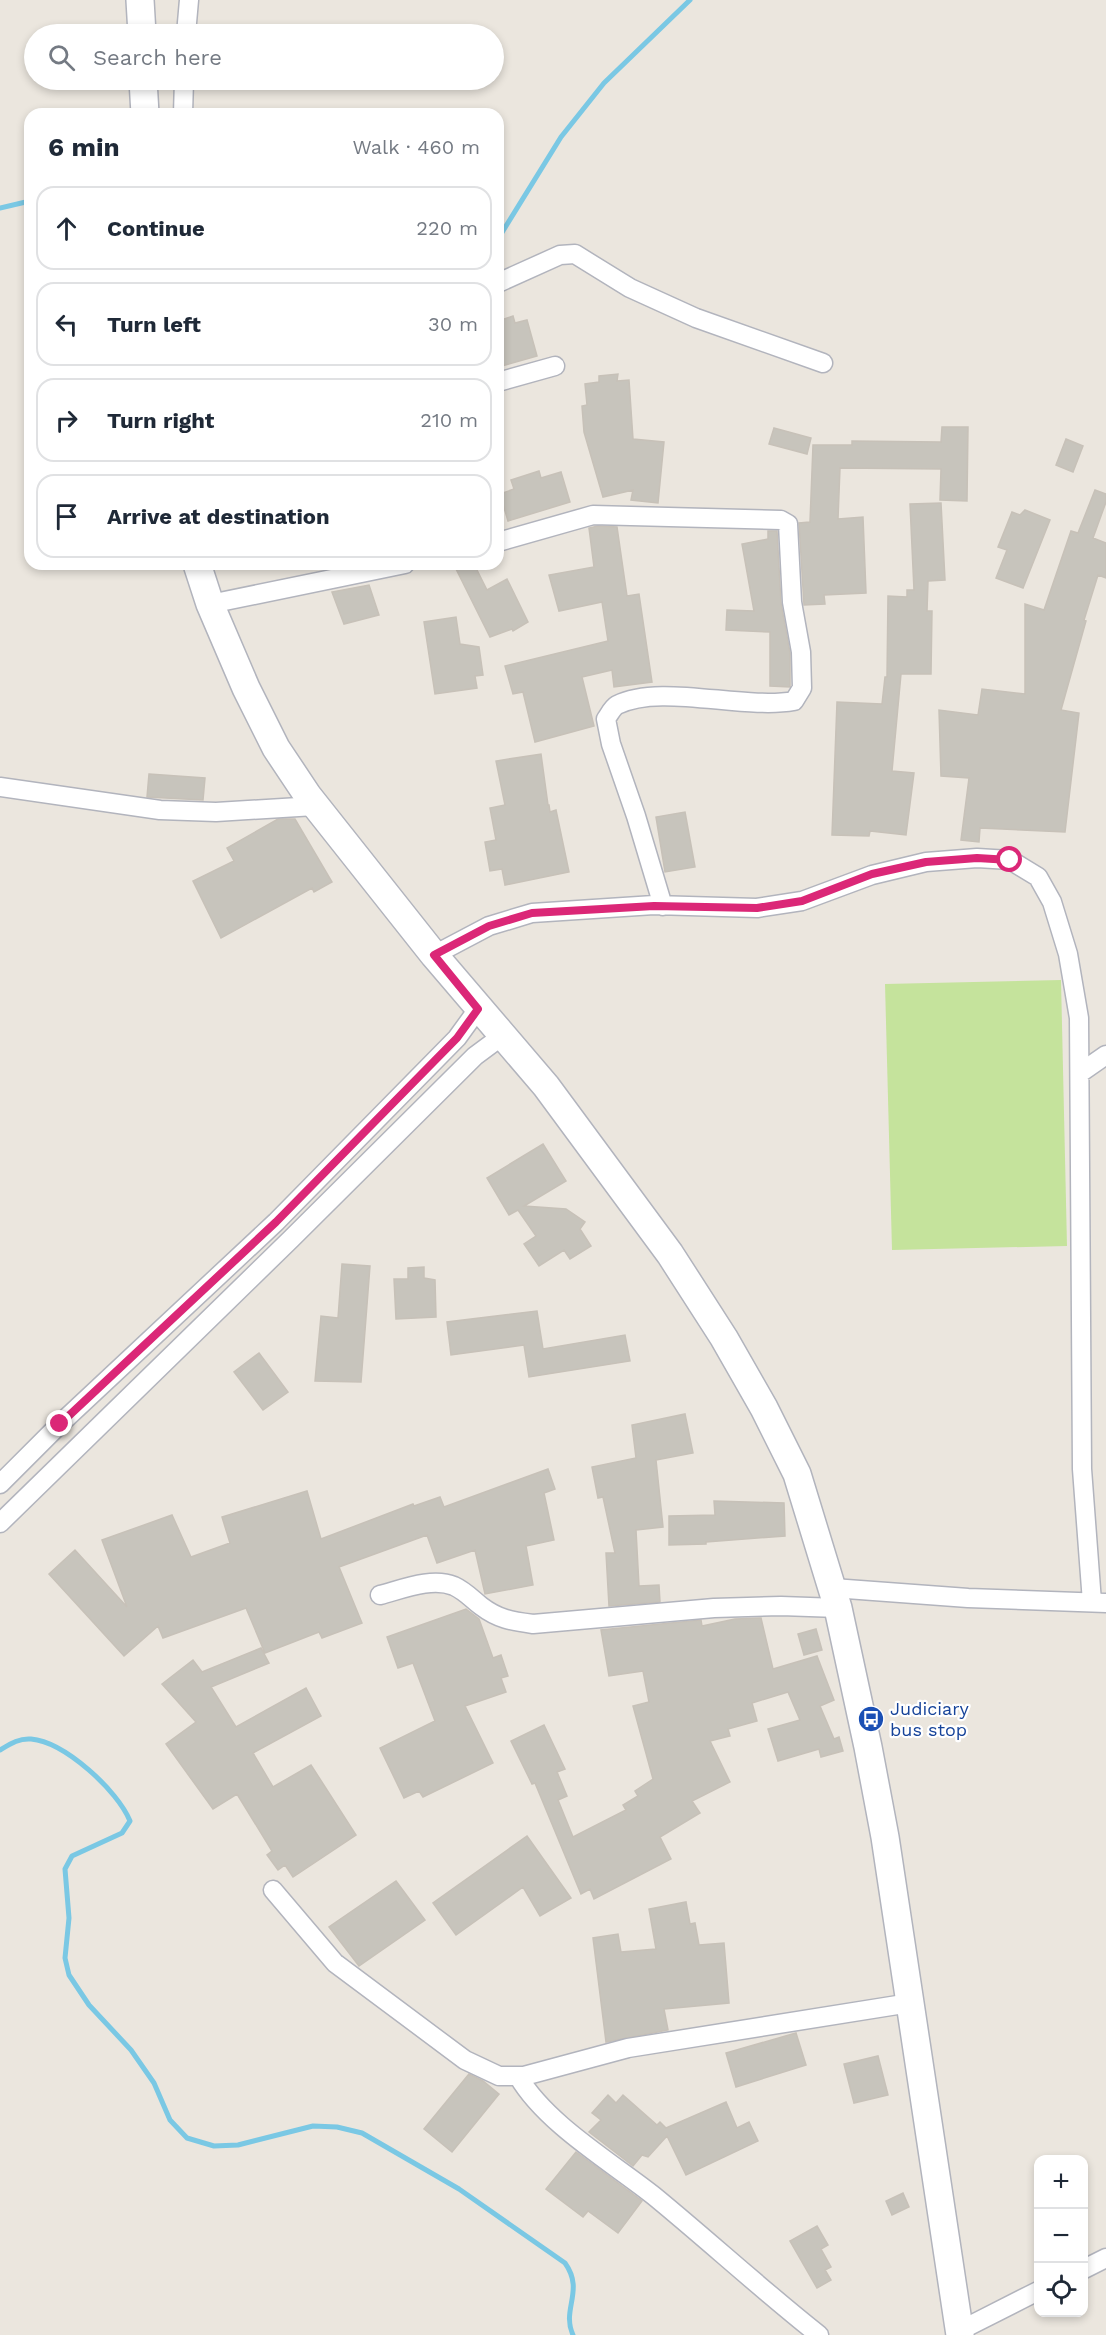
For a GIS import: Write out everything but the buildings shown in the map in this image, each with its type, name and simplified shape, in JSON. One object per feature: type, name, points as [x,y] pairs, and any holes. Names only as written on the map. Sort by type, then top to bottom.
[{"type":"main road","points":[[140,0],[141,24]]},
{"type":"main road","points":[[144,90],[145,108]]},
{"type":"main road","points":[[199,570],[210,604],[246,688],[276,748],[315,806],[434,955],[546,1086],[670,1254],[724,1338],[764,1408],[797,1474],[835,1598],[885,1837],[959,2333]]},
{"type":"street","points":[[187,24],[189,0]]},
{"type":"street","points":[[183,108],[184,90]]},
{"type":"street","points":[[504,280],[560,255],[575,254],[630,288],[696,318],[823,363]]},
{"type":"street","points":[[504,380],[555,366]]},
{"type":"street","points":[[504,540],[593,515],[781,520],[788,524],[792,602],[801,652],[802,688],[794,700],[757,704],[670,697],[637,698],[615,706],[606,719],[611,744],[663,906]]},
{"type":"street","points":[[210,604],[376,570]]},
{"type":"street","points":[[0,787],[160,810],[216,812],[315,806]]},
{"type":"street","points":[[380,1595],[414,1586],[438,1583],[453,1586],[467,1593],[481,1606],[503,1620],[533,1624],[714,1608],[781,1606],[835,1598],[968,1598],[1099,1603],[1082,1469],[1079,1018],[1068,954],[1052,902],[1038,877],[1010,860],[977,858],[926,862],[872,874],[802,901],[757,908],[663,906],[532,913],[489,926],[434,955]]},
{"type":"street","points":[[0,1484],[60,1424],[276,1222],[457,1038],[478,1009]]},
{"type":"street","points":[[0,1523],[475,1056],[502,1036]]},
{"type":"street","points":[[1080,1073],[1106,1055]]},
{"type":"street","points":[[273,1890],[335,1963],[465,2060],[499,2076],[518,2076],[628,2048],[910,2003]]},
{"type":"street","points":[[518,2076],[526,2090],[548,2114],[655,2197],[819,2335]]},
{"type":"street","points":[[1088,2267],[1106,2258]]},
{"type":"street","points":[[959,2333],[1034,2293]]},
{"type":"green space","points":[[1061,980],[1067,1246],[892,1250],[885,984]]},
{"type":"waterway","points":[[504,229],[561,137],[604,83],[690,0]]},
{"type":"waterway","points":[[0,208],[24,202]]},
{"type":"waterway","points":[[0,1750],[22,1739],[45,1742],[59,1749],[74,1758],[102,1783],[124,1809],[130,1821],[122,1833],[72,1856],[65,1869],[69,1918],[65,1958],[69,1975],[89,2005],[131,2050],[154,2083],[170,2120],[187,2138],[214,2146],[238,2145],[313,2126],[337,2127],[362,2133],[459,2189],[565,2263],[573,2282],[570,2317],[573,2335]]},
{"type":"place","name":"Judiciary bus stop","points":[[871,1719]]},
{"type":"route","points":[[60,1424],[276,1222],[457,1038],[478,1009],[434,955],[489,926],[532,913],[654,906],[757,908],[802,901],[872,874],[926,862],[977,858],[1010,860]]}]
